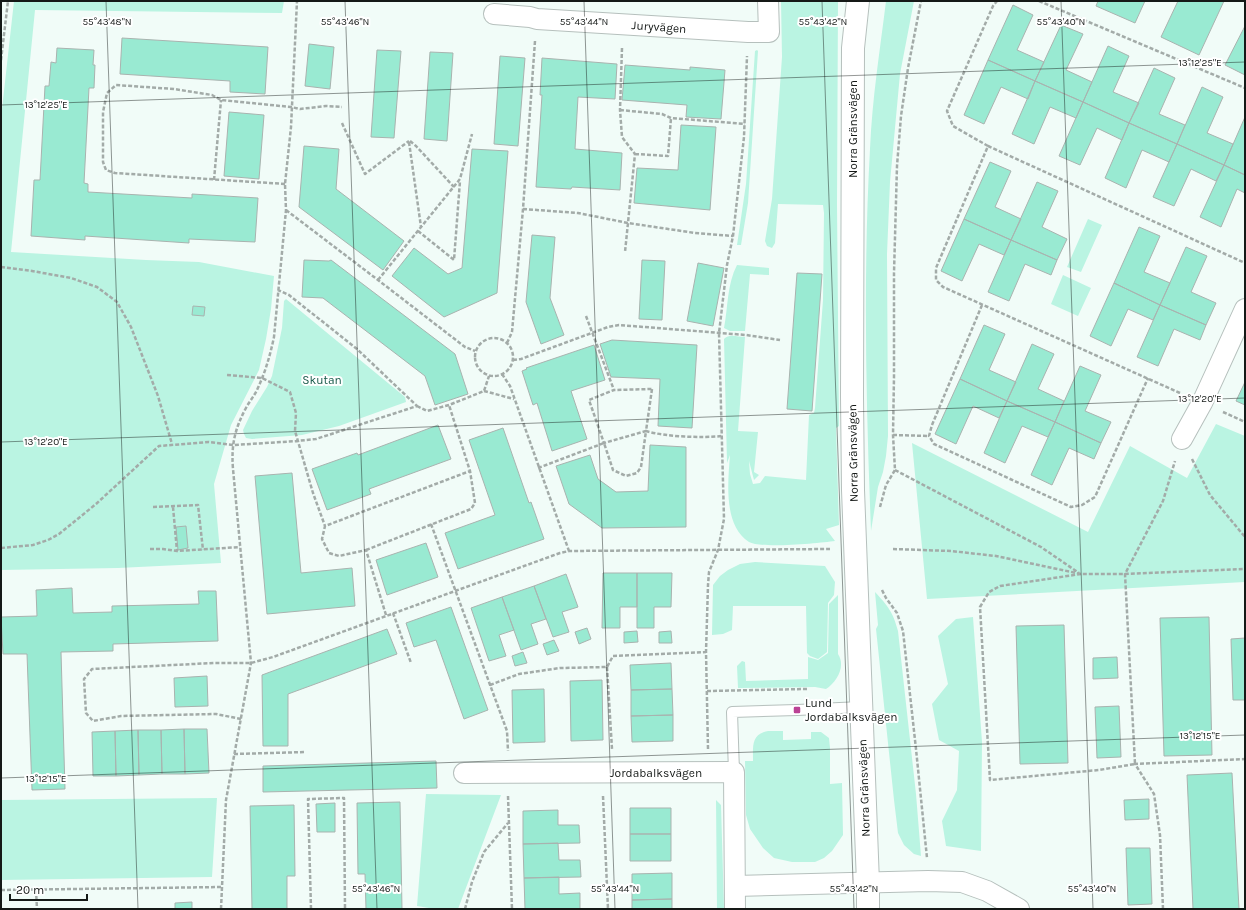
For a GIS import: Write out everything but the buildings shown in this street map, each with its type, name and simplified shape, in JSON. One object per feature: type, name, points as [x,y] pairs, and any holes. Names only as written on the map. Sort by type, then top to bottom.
[{"type":"street","name":"Juryvägen","points":[[494,14],[537,19],[769,32],[768,1]]},
{"type":"street","name":"Norra Gränsvägen","points":[[858,1],[853,48],[853,497],[869,901]]},
{"type":"street","points":[[1182,439],[1202,403],[1245,309]]},
{"type":"street","points":[[734,772],[735,909]]},
{"type":"street","name":"Jordabalksvägen","points":[[464,773],[734,772]]},
{"type":"street","points":[[735,886],[869,901],[928,881],[962,882],[988,891],[1019,909]]},
{"type":"lane","points":[[734,772],[732,712],[861,707]]},
{"type":"path","points":[[1,60],[8,1]]},
{"type":"path","points":[[221,909],[226,800],[251,663],[232,457],[233,445],[234,436],[247,407],[256,392],[270,357],[274,337],[286,210],[285,184],[291,127],[298,1]]},
{"type":"path","points":[[879,510],[886,486],[895,470],[893,435],[894,273],[897,166],[901,116],[908,68],[921,1]]},
{"type":"path","points":[[998,1],[993,6],[947,111],[954,126],[988,146],[1245,263]]},
{"type":"path","points":[[1039,1],[1245,88]]},
{"type":"path","points":[[507,343],[512,332],[537,19]]},
{"type":"path","points":[[624,24],[620,110],[622,138],[635,154],[625,252]]},
{"type":"path","points":[[709,772],[706,652],[709,572],[718,550],[724,519],[719,333],[727,265],[733,236],[744,137],[748,32]]},
{"type":"path","points":[[285,184],[116,173],[106,170],[103,162],[103,112],[107,93],[116,85],[174,89],[212,95],[221,100],[300,109],[342,106]]},
{"type":"path","points":[[214,180],[221,100]]},
{"type":"path","points":[[620,110],[662,114],[671,118],[745,124]]},
{"type":"path","points":[[635,154],[668,156],[671,118]]},
{"type":"path","points":[[342,123],[366,174],[409,141]]},
{"type":"path","points":[[418,231],[454,260],[460,179],[472,134]]},
{"type":"path","points":[[409,141],[416,146],[454,187]]},
{"type":"path","points":[[409,141],[421,227]]},
{"type":"path","points":[[988,146],[936,268],[936,280],[943,287],[982,305],[1245,422]]},
{"type":"path","points":[[378,280],[460,179]]},
{"type":"path","points":[[523,209],[578,213],[628,223],[695,233],[733,236]]},
{"type":"path","points":[[286,210],[465,347],[475,351]]},
{"type":"path","points":[[1,267],[32,270],[72,278],[97,287],[117,302],[131,327],[155,389],[172,444]]},
{"type":"path","points":[[278,290],[288,295],[357,349],[417,406],[427,411],[449,405],[484,391],[515,399]]},
{"type":"path","points":[[982,305],[932,424],[930,436],[934,444],[1071,507],[1082,505],[1095,497],[1148,378]]},
{"type":"path","points":[[586,316],[614,390]]},
{"type":"path","points":[[513,360],[521,359],[608,327],[619,325],[746,335],[780,340]]},
{"type":"path","points":[[495,337],[507,343],[513,354],[513,360],[507,371],[496,376],[489,376],[484,374],[476,364],[474,358],[475,351],[482,341],[495,337]]},
{"type":"path","points":[[502,374],[510,386],[515,399],[538,468],[569,551]]},
{"type":"path","points":[[227,375],[262,378],[290,392],[296,413],[295,431],[313,493],[325,526],[322,539],[329,553],[339,556],[366,550],[471,509],[475,503],[470,471],[449,405]]},
{"type":"path","points":[[484,391],[489,376]]},
{"type":"path","points":[[652,389],[641,467],[637,473],[626,476],[613,470],[589,400],[614,390],[652,389]]},
{"type":"path","points":[[1,548],[33,545],[48,540],[59,534],[96,504],[159,446],[209,442],[233,445],[298,441],[316,438],[417,406]]},
{"type":"path","points":[[538,468],[604,443],[646,431],[656,434],[711,437],[722,436]]},
{"type":"path","points":[[893,435],[930,436]]},
{"type":"path","points":[[1182,439],[1210,495],[1245,537]]},
{"type":"path","points":[[1163,909],[1160,835],[1154,794],[1135,764],[1125,574],[1163,501],[1182,439]]},
{"type":"path","points":[[895,470],[1041,547],[1081,574]]},
{"type":"path","points":[[325,526],[470,471]]},
{"type":"path","points":[[152,508],[198,505],[203,550]]},
{"type":"path","points":[[173,506],[177,551]]},
{"type":"path","points":[[430,524],[507,731],[512,909]]},
{"type":"path","points":[[150,549],[177,551],[240,547]]},
{"type":"path","points":[[241,719],[208,714],[121,716],[93,721],[86,713],[84,679],[92,669],[214,663],[251,663],[273,657],[386,615],[569,551],[830,549]]},
{"type":"path","points":[[893,549],[951,551],[996,556],[1081,574]]},
{"type":"path","points":[[366,550],[386,615]]},
{"type":"path","points":[[1245,569],[1125,574],[1081,574],[1000,586],[989,592],[980,607],[990,780],[1099,770],[1135,764],[1245,759]]},
{"type":"path","points":[[881,587],[886,598],[897,613],[903,631],[923,810],[928,881]]},
{"type":"path","points":[[393,613],[411,663]]},
{"type":"path","points":[[608,909],[607,667],[613,656],[706,652]]},
{"type":"path","points":[[490,685],[519,674],[560,668],[607,667]]},
{"type":"path","points":[[707,691],[807,689]]},
{"type":"path","points":[[234,754],[306,752]]},
{"type":"path","points":[[310,909],[308,799],[344,798],[345,909]]},
{"type":"path","points":[[465,909],[472,882],[484,852],[509,823]]},
{"type":"path","points":[[1,890],[222,887]]},
{"type":"path","points":[[36,890],[37,909]]},
{"type":"green space","points":[[14,1],[284,1],[282,13],[35,10],[11,252],[199,262],[274,276],[271,309],[259,370],[231,425],[214,484],[221,563],[118,568],[1,570],[1,118]]},
{"type":"green space","points":[[781,1],[838,1],[837,204],[839,426],[836,428],[839,525],[826,529],[835,541],[790,545],[765,545],[749,542],[735,525],[731,514],[728,490],[730,455],[727,463],[724,339],[728,336],[745,337],[738,431],[758,432],[754,472],[759,475],[754,480],[749,461],[750,474],[753,484],[760,483],[765,476],[806,480],[809,415],[814,413],[815,408],[823,300],[823,205],[778,204],[775,243],[772,248],[767,246],[765,241],[772,199],[782,57]]},
{"type":"green space","points":[[886,1],[914,1],[900,74],[890,182],[887,254],[888,436],[886,456],[878,487],[871,531],[866,340],[866,244],[872,112]]},
{"type":"green space","points":[[757,50],[748,203],[741,245],[737,245],[746,184],[755,51]]},
{"type":"green space","points":[[1088,219],[1102,225],[1081,272],[1067,267]]},
{"type":"green space","points":[[737,265],[769,268],[769,275],[750,274],[745,331],[730,331],[724,328],[731,280]]},
{"type":"green space","points":[[1063,275],[1091,288],[1078,316],[1051,304]]},
{"type":"green space","name":"Skutan","points":[[286,299],[405,397],[406,402],[339,426],[302,435],[252,439],[246,438],[243,430],[272,376],[282,328],[284,301]]},
{"type":"green space","points":[[1216,424],[1245,436],[1245,582],[927,599],[912,443],[1088,532],[1130,446],[1187,478]]},
{"type":"green space","points":[[755,562],[825,566],[835,582],[834,595],[828,603],[827,652],[818,659],[807,653],[806,606],[733,606],[732,630],[723,634],[712,635],[713,585],[720,576],[728,570],[740,564]]},
{"type":"green space","points":[[875,592],[890,610],[898,631],[916,794],[921,856],[914,854],[904,845],[898,833],[876,629],[878,625]]},
{"type":"green space","points":[[838,595],[838,654],[841,669],[837,678],[830,686],[826,689],[815,687],[738,688],[737,666],[742,661],[745,662],[746,681],[808,679],[808,657],[818,660],[828,653],[829,604]]},
{"type":"green space","points":[[973,617],[982,742],[981,851],[946,846],[942,821],[957,790],[959,751],[939,740],[932,704],[948,684],[938,636],[956,619]]},
{"type":"green space","points":[[768,731],[783,731],[783,740],[811,739],[811,732],[821,732],[829,738],[830,784],[842,783],[843,835],[832,851],[824,858],[815,862],[792,862],[774,858],[763,848],[750,829],[746,815],[745,761],[753,761],[753,746],[756,738],[758,735]]},
{"type":"green space","points":[[426,794],[501,795],[458,909],[435,909],[417,906]]},
{"type":"green space","points":[[217,798],[212,877],[1,880],[1,800]]},
{"type":"green space","points":[[716,800],[721,805],[724,909],[717,909]]},
{"type":"place","name":"Lund Jordabalksvägen","points":[[797,710]]}]
